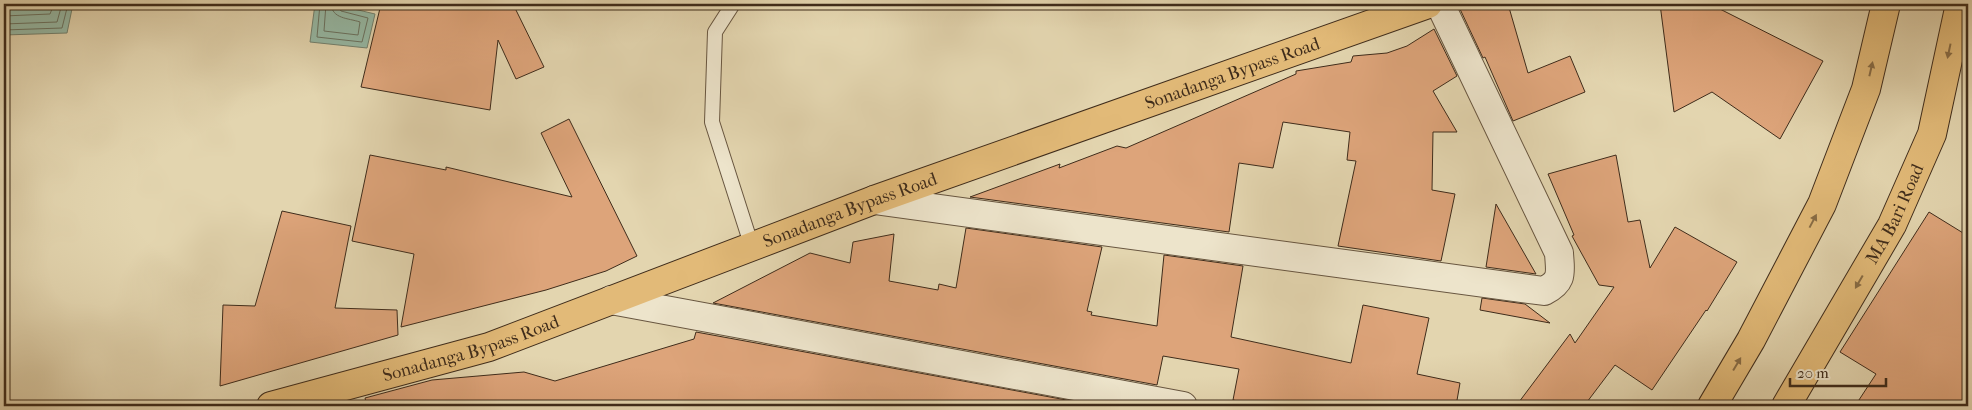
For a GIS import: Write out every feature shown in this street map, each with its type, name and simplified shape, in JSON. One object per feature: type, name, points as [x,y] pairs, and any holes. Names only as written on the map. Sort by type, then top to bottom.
[{"type":"main road","name":"Sonadanga Bypass Road","points":[[271,406],[489,347],[874,200],[1428,4]]},
{"type":"main road","points":[[1712,406],[1751,340],[1822,204],[1866,89],[1886,4]]},
{"type":"main road","name":"MA Bari Road","points":[[1786,406],[1892,225],[1932,134],[1960,4]]},
{"type":"street","points":[[874,200],[1544,291],[1555,286],[1560,275],[1559,253],[1440,4]]},
{"type":"street","points":[[611,300],[1183,406]]},
{"type":"lane","points":[[734,4],[715,32],[712,122],[752,247]]},
{"type":"water","points":[[4,4],[73,4],[67,33],[4,35]]},
{"type":"water","points":[[315,4],[333,4],[375,14],[367,48],[310,42]]},
{"type":"building","points":[[381,4],[513,4],[544,67],[516,79],[498,40],[490,110],[361,87]]},
{"type":"building","points":[[1474,4],[1508,4],[1528,73],[1570,56],[1585,92],[1513,121],[1485,57],[1483,58],[1460,9]]},
{"type":"building","points":[[1660,4],[1710,4],[1823,61],[1780,139],[1712,92],[1674,112]]},
{"type":"building","points":[[1434,29],[1457,76],[1433,91],[1457,132],[1433,132],[1432,190],[1455,194],[1441,261],[1338,246],[1356,161],[1347,160],[1350,132],[1283,122],[1273,168],[1239,163],[1229,232],[970,197],[1060,164],[1059,168],[1117,146],[1126,148],[1296,74],[1296,71],[1351,62],[1353,56],[1387,53],[1407,46]]},
{"type":"building","points":[[569,119],[637,256],[606,271],[546,290],[401,327],[414,254],[352,241],[370,155],[446,170],[446,167],[572,197],[541,133]]},
{"type":"building","points":[[1616,155],[1628,222],[1640,220],[1650,268],[1675,227],[1737,262],[1707,311],[1652,390],[1615,365],[1584,406],[1516,406],[1570,334],[1575,343],[1614,287],[1599,285],[1572,236],[1574,235],[1548,174]]},
{"type":"building","points":[[1496,204],[1536,274],[1486,267]]},
{"type":"building","points":[[282,211],[351,226],[335,308],[397,310],[398,335],[220,386],[223,305],[255,306]]},
{"type":"building","points":[[1929,212],[1968,236],[1968,406],[1855,406],[1876,374],[1840,352]]},
{"type":"building","points":[[966,228],[1102,247],[1087,311],[1092,312],[1091,315],[1157,326],[1164,255],[1243,266],[1231,337],[1351,363],[1363,305],[1429,318],[1417,374],[1460,383],[1456,406],[1263,406],[1233,400],[1239,369],[1163,356],[1157,385],[713,303],[810,253],[850,263],[853,242],[894,234],[889,281],[938,290],[939,284],[956,288]]},
{"type":"building","points":[[1482,298],[1525,304],[1550,323],[1480,310]]},
{"type":"building","points":[[696,332],[1099,406],[367,406],[365,398],[432,380],[524,372],[555,381],[694,339]]}]
